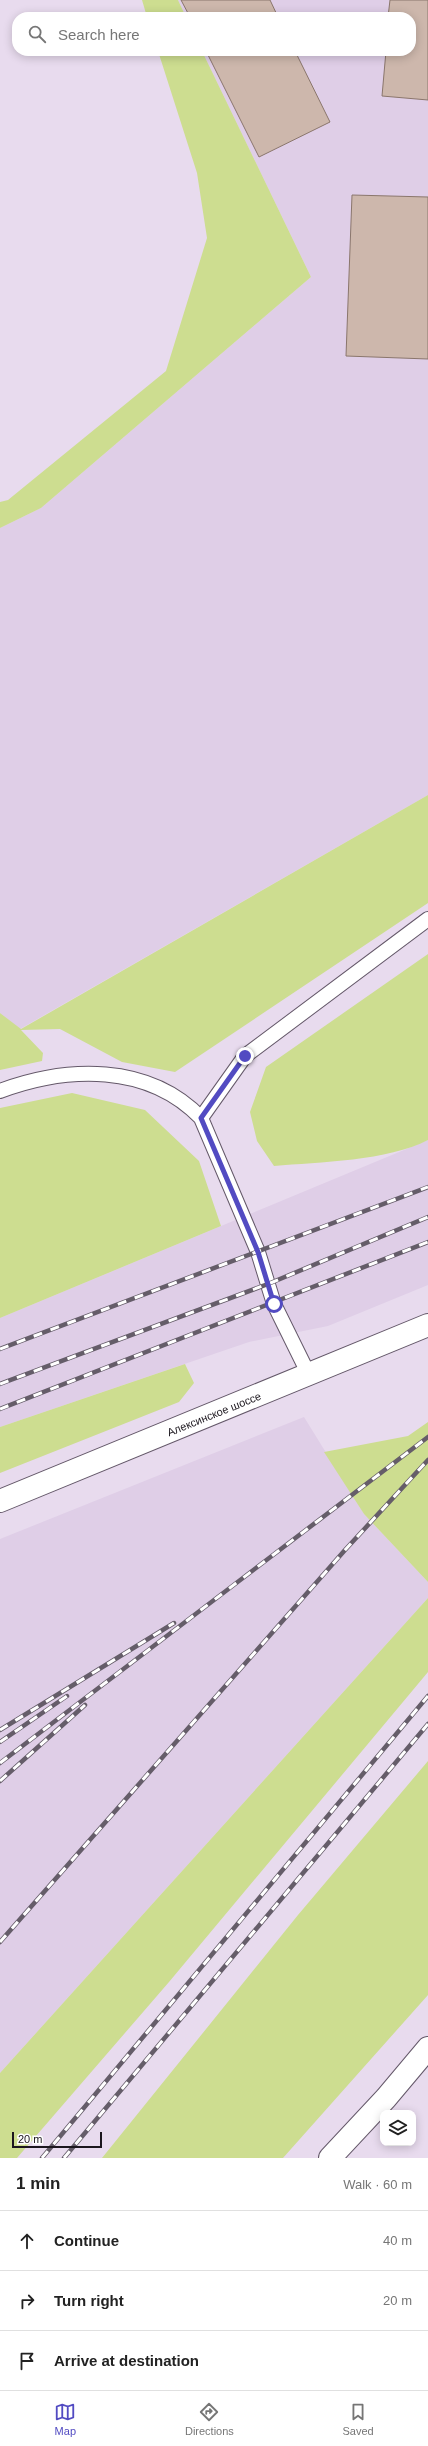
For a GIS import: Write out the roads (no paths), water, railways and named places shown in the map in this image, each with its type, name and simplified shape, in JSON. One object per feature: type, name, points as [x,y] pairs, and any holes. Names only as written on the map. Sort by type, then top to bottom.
[{"type":"main road","name":"Алексинское шоссе","points":[[0,1501],[309,1375],[428,1324]]},
{"type":"main road","points":[[330,2158],[386,2098],[428,2048]]},
{"type":"lane","points":[[201,1118],[245,1056],[428,919]]},
{"type":"lane","points":[[0,1091],[60,1074],[105,1073],[128,1078],[170,1093],[187,1103],[201,1118],[258,1252],[274,1304],[309,1375]]},
{"type":"railway","points":[[0,1349],[428,1187]]},
{"type":"railway","points":[[0,1384],[268,1284],[428,1217]]},
{"type":"railway","points":[[0,1409],[428,1242]]},
{"type":"railway","points":[[0,1763],[428,1437]]},
{"type":"railway","points":[[0,1942],[345,1550],[428,1460]]},
{"type":"railway","points":[[0,1730],[174,1623]]},
{"type":"railway","points":[[0,1742],[67,1696]]},
{"type":"railway","points":[[42,2158],[428,1696]]},
{"type":"railway","points":[[0,1781],[85,1705]]},
{"type":"railway","points":[[64,2158],[428,1724]]}]
